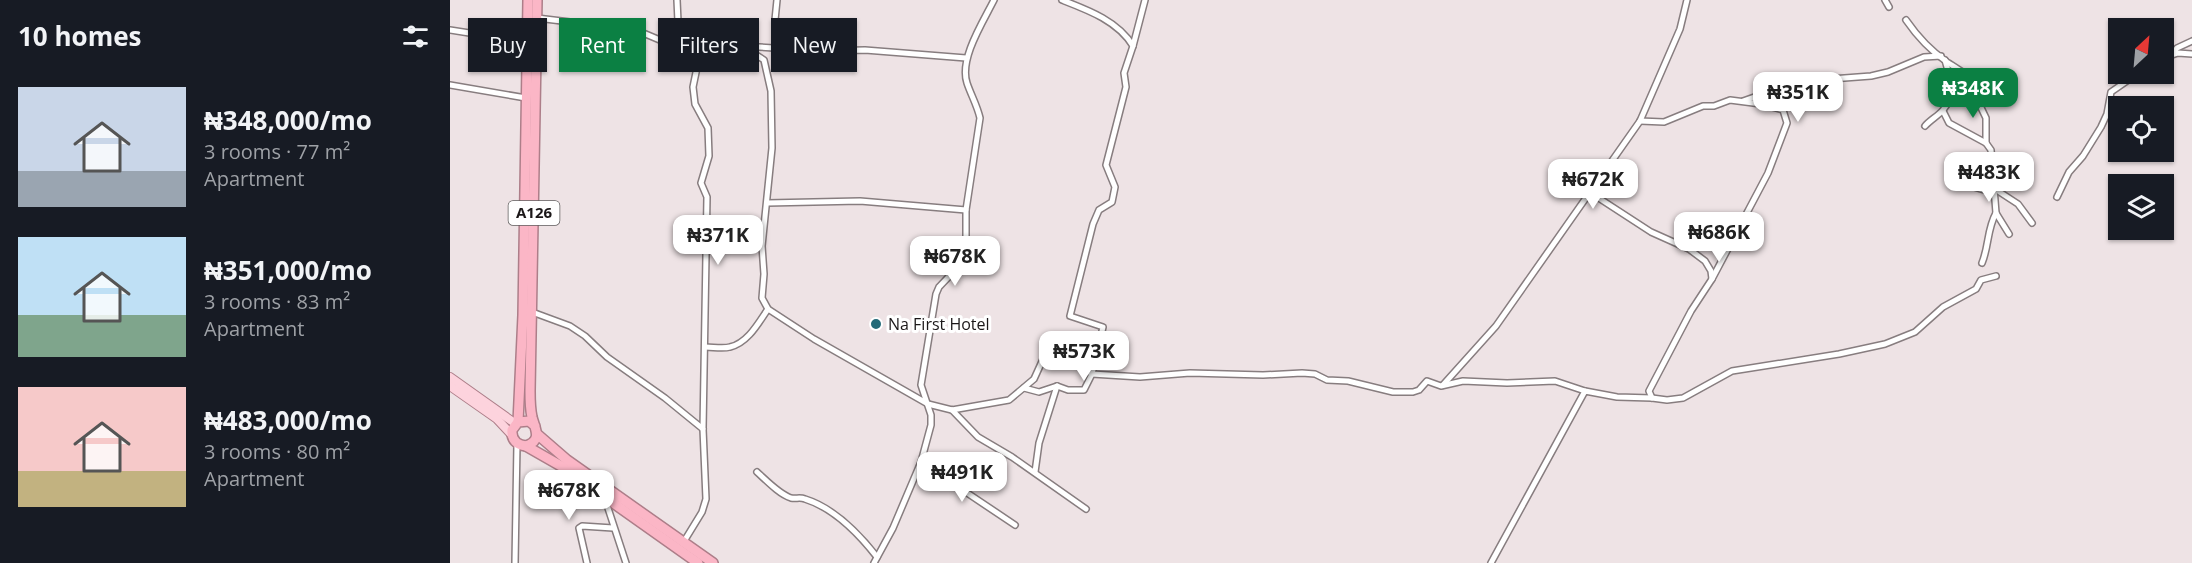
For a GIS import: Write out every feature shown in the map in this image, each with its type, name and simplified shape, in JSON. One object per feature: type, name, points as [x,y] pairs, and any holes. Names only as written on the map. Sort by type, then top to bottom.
[{"type":"highway","name":"A126","points":[[528,0],[528,18]]},
{"type":"highway","name":"A126","points":[[537,0],[537,18]]},
{"type":"highway","name":"A126","points":[[511,434],[517,423],[523,315],[526,72]]},
{"type":"highway","name":"A126","points":[[536,72],[530,399],[536,430]]},
{"type":"highway","points":[[517,423],[525,420],[567,460],[713,563]]},
{"type":"highway","points":[[522,445],[534,442],[536,430]]},
{"type":"highway","points":[[511,434],[522,445],[561,466],[698,563]]},
{"type":"main road","points":[[450,377],[517,423]]},
{"type":"main road","points":[[450,386],[497,419],[511,434]]},
{"type":"street","points":[[677,0],[678,18]]},
{"type":"street","points":[[775,18],[777,0]]},
{"type":"street","points":[[757,472],[793,499],[805,499],[830,512],[856,532],[875,560],[893,528],[921,462],[932,421],[921,385],[939,287],[958,267],[966,249],[966,210],[980,118],[966,81],[966,58],[994,0]]},
{"type":"street","points":[[1062,0],[1090,10],[1126,36],[1133,46]]},
{"type":"street","points":[[1024,388],[1038,392],[1057,386],[1068,390],[1083,390],[1092,374],[1103,327],[1070,316],[1098,210],[1112,202],[1116,191],[1106,165],[1126,87],[1124,73],[1145,0]]},
{"type":"street","points":[[1441,386],[1496,326],[1527,279],[1542,264],[1640,121],[1680,29],[1687,0]]},
{"type":"street","points":[[1885,0],[1889,7]]},
{"type":"street","points":[[547,19],[636,30],[658,40]]},
{"type":"street","points":[[1906,20],[1915,34],[1943,58],[1964,72],[1978,86],[1975,95],[1986,118],[1986,143]]},
{"type":"street","points":[[450,30],[468,33]]},
{"type":"street","points":[[2174,52],[2192,41]]},
{"type":"street","points":[[857,50],[966,58]]},
{"type":"street","points":[[2174,54],[2192,54]]},
{"type":"street","points":[[759,57],[764,60],[771,91],[772,148],[762,246],[764,274],[762,298],[768,309],[814,339],[928,404],[952,410],[1009,400],[1034,379],[1049,346],[1058,343],[1076,362],[1092,374],[1140,377],[1190,373],[1263,375],[1302,373],[1393,392],[1413,392],[1419,390],[1427,381],[1441,386],[1463,381],[1507,383],[1555,381],[1585,391],[1617,397],[1667,400],[1683,398],[1732,371],[1886,344],[1915,332],[1943,307],[1976,289],[1981,280],[1996,276]]},
{"type":"street","points":[[1743,102],[1783,87],[1804,86],[1818,80],[1871,76],[1888,72],[1924,57],[1943,58]]},
{"type":"street","points":[[1925,126],[1943,111],[1950,99],[1951,88],[1943,58]]},
{"type":"street","points":[[683,543],[702,512],[706,499],[703,429],[707,197],[702,183],[709,156],[708,128],[695,104],[693,87],[696,72]]},
{"type":"street","points":[[451,84],[526,98]]},
{"type":"street","points":[[2057,197],[2069,172],[2083,156],[2104,120],[2111,92],[2122,84]]},
{"type":"street","points":[[1640,121],[1664,122],[1703,106],[1714,106],[1730,100],[1761,104],[1783,110],[1786,123],[1764,182],[1657,374],[1649,391],[1652,398]]},
{"type":"street","points":[[1943,111],[1949,123],[1986,143],[1991,150],[1996,213],[1990,225],[1982,263]]},
{"type":"street","points":[[1954,178],[1967,185],[1991,192],[1995,189]]},
{"type":"street","points":[[1995,189],[2018,204],[2032,223]]},
{"type":"street","points":[[1591,193],[1651,232],[1689,249],[1705,261],[1711,271],[1712,279]]},
{"type":"street","points":[[767,204],[860,201],[966,210]]},
{"type":"street","points":[[1996,213],[2009,234]]},
{"type":"street","points":[[705,347],[730,347],[741,342],[752,332],[768,309]]},
{"type":"street","points":[[532,312],[570,326],[585,336],[607,357],[665,398],[703,429]]},
{"type":"street","points":[[1035,472],[1038,443],[1057,386]]},
{"type":"street","points":[[1491,563],[1585,391]]},
{"type":"street","points":[[952,410],[978,436],[1035,472],[1086,509]]},
{"type":"street","points":[[515,563],[522,445]]},
{"type":"street","points":[[921,462],[1015,525]]},
{"type":"street","points":[[605,498],[626,563]]},
{"type":"street","points":[[587,563],[579,528],[582,526],[613,528]]},
{"type":"place","name":"Na First Hotel","points":[[876,324]]}]
